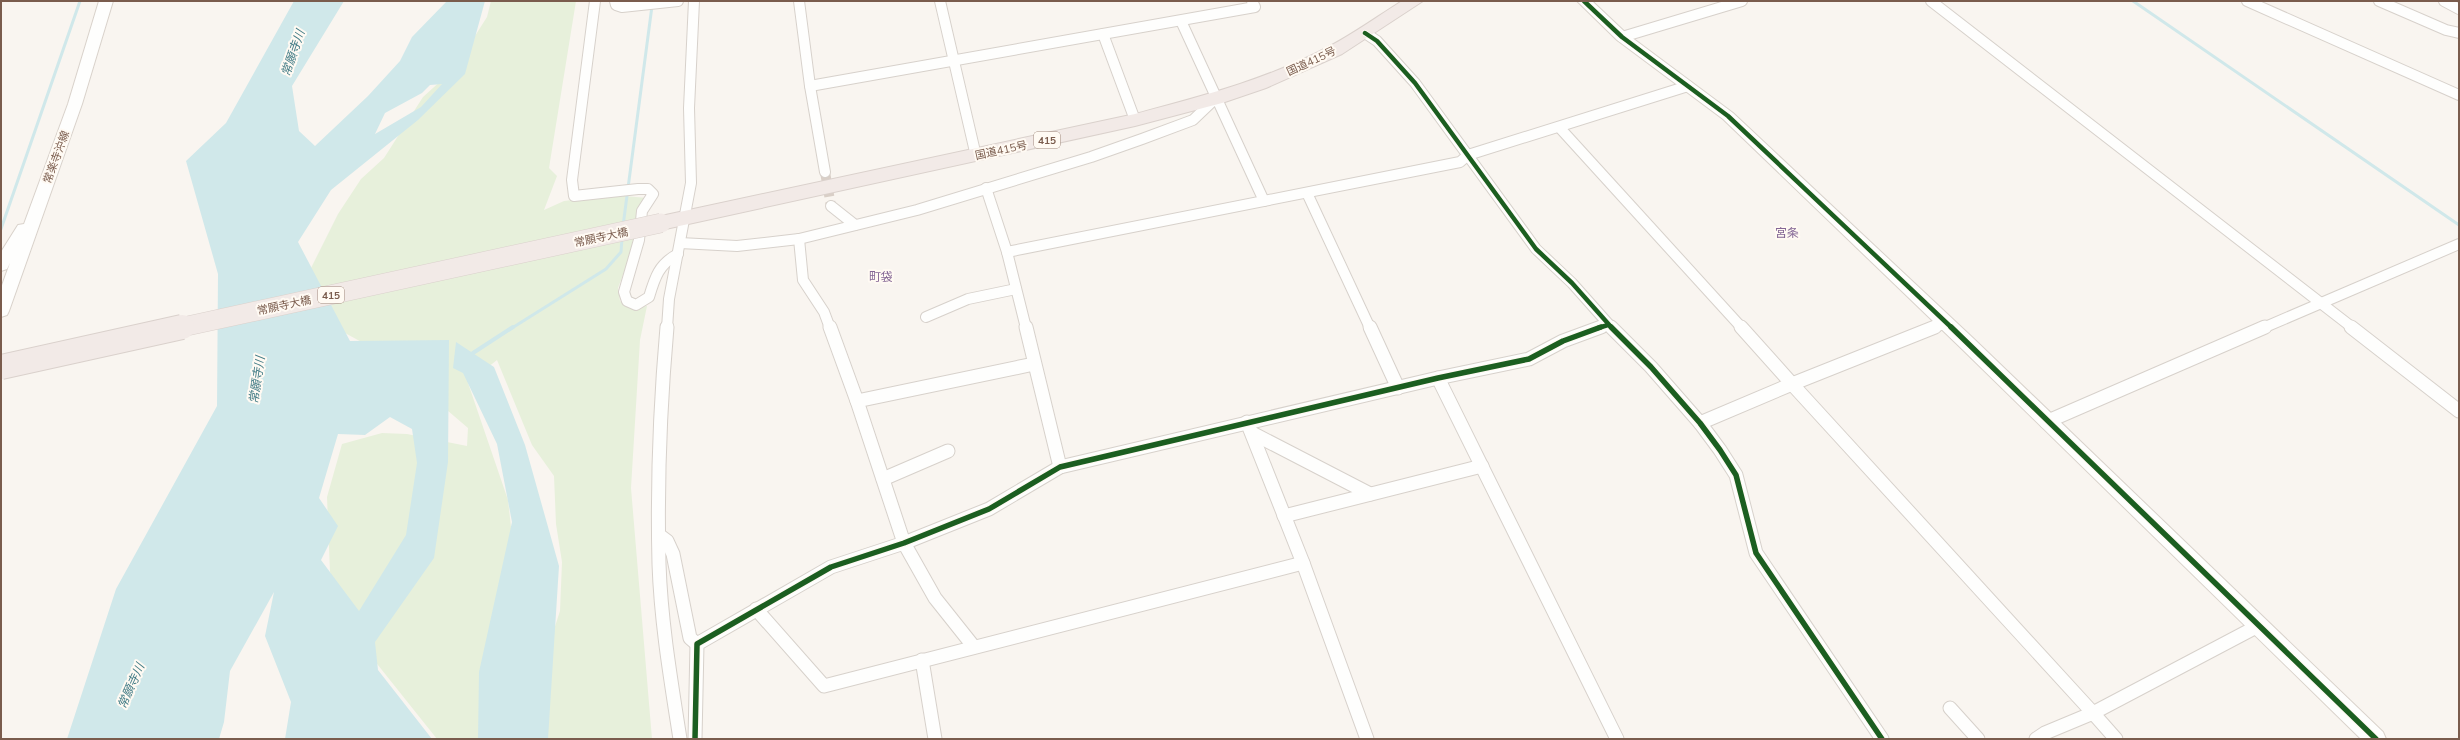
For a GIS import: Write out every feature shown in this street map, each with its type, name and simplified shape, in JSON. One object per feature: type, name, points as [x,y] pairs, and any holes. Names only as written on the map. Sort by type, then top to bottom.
[{"type":"highway","name":"国道415号","points":[[661,223],[976,156],[1135,120],[1216,99],[1260,84],[1309,63],[1365,34],[1414,1]]},
{"type":"highway","name":"常願寺大橋","points":[[1,367],[661,223]]},
{"type":"street","name":"常楽寺沖線","points":[[1,311],[75,104],[106,1]]},
{"type":"street","points":[[595,1],[572,180],[574,196],[638,189],[648,189],[653,194],[642,211],[639,240],[624,292],[627,301],[636,305],[649,297],[656,274],[662,262],[679,249],[736,246],[798,239],[917,210],[1091,157],[1193,120],[1216,99]]},
{"type":"street","points":[[615,1],[616,5],[622,7],[644,6],[678,1]]},
{"type":"street","points":[[680,739],[668,660],[659,565],[660,406],[669,299],[686,218],[691,183],[689,108],[694,1]]},
{"type":"street","points":[[799,1],[810,86],[825,172]]},
{"type":"street","points":[[940,1],[952,60],[976,156]]},
{"type":"street","points":[[810,86],[1254,7],[1252,1]]},
{"type":"street","points":[[1584,1],[1622,36],[1728,116],[1946,323],[2046,422],[2376,739]]},
{"type":"street","points":[[1622,36],[1742,1]]},
{"type":"street","points":[[1931,1],[2320,305],[2459,411]]},
{"type":"street","points":[[2247,1],[2459,95]]},
{"type":"street","points":[[2378,1],[2446,30],[2459,33]]},
{"type":"street","points":[[2444,1],[2459,9]]},
{"type":"street","points":[[1181,21],[1264,201]]},
{"type":"street","points":[[1103,34],[1135,120]]},
{"type":"street","points":[[1365,34],[1377,41],[1415,83],[1536,249],[1572,282],[1608,325],[1651,368],[1700,423],[1736,475],[1756,553],[1882,739]]},
{"type":"street","points":[[1007,252],[1460,162],[1468,156],[1688,86]]},
{"type":"street","points":[[1559,127],[2116,739]]},
{"type":"street","points":[[986,188],[1007,252],[1060,467]]},
{"type":"street","points":[[1307,193],[1398,388]]},
{"type":"street","points":[[1,265],[38,205]]},
{"type":"street","points":[[831,206],[855,226]]},
{"type":"street","points":[[798,239],[803,280],[824,312],[857,401],[904,543],[935,598],[974,647]]},
{"type":"street","points":[[2046,422],[2459,244]]},
{"type":"street","points":[[926,317],[968,299],[1016,289]]},
{"type":"street","points":[[1700,423],[1792,384],[1946,323]]},
{"type":"street","points":[[697,644],[831,567],[904,543],[989,509],[1060,467],[1250,428],[1438,378],[1529,359],[1563,341],[1608,325]]},
{"type":"street","points":[[857,401],[1034,364]]},
{"type":"street","points":[[1438,378],[1617,739]]},
{"type":"street","points":[[1250,428],[1370,494]]},
{"type":"street","points":[[1250,428],[1303,563],[1367,739]]},
{"type":"street","points":[[883,479],[948,451]]},
{"type":"street","points":[[1284,516],[1482,466]]},
{"type":"street","points":[[659,535],[667,542],[673,554],[690,638],[697,644]]},
{"type":"street","points":[[756,609],[824,686],[1303,563]]},
{"type":"street","points":[[2036,739],[2045,732],[2092,713],[2258,626]]},
{"type":"street","points":[[695,739],[697,644]]},
{"type":"street","points":[[922,660],[936,739]]},
{"type":"street","points":[[1950,708],[1978,739]]},
{"type":"green space","points":[[491,1],[576,1],[549,168],[557,176],[544,210],[564,201],[614,195],[647,198],[636,240],[618,288],[620,301],[629,308],[647,306],[640,340],[631,488],[652,739],[522,739],[527,712],[560,611],[562,562],[556,524],[554,476],[532,445],[497,360],[468,383],[508,500],[514,554],[479,739],[437,739],[354,635],[330,572],[327,497],[342,444],[382,433],[407,434],[467,446],[468,428],[378,351],[334,327],[307,276],[338,214],[361,179],[384,158],[423,97],[454,69],[487,17]]},
{"type":"water","name":"常願寺川","points":[[294,1],[344,1],[292,86],[299,131],[315,146],[368,96],[400,61],[412,37],[447,1],[485,1],[465,74],[418,120],[331,190],[298,242],[350,341],[449,340],[448,462],[434,558],[375,642],[378,670],[432,739],[285,739],[291,702],[265,636],[274,592],[230,671],[224,722],[219,739],[67,739],[116,589],[217,406],[218,274],[186,161],[226,123]],"holes":[[[442,84],[421,107],[375,134],[385,113],[422,93],[430,85]],[[390,417],[412,429],[417,463],[406,535],[359,611],[321,560],[338,526],[319,498],[338,434],[365,435]]]},
{"type":"water","points":[[456,342],[494,367],[525,445],[559,566],[548,739],[478,739],[479,672],[512,522],[497,444],[463,373],[453,368]]},
{"type":"waterway","points":[[1,229],[80,1]]},
{"type":"waterway","points":[[2133,1],[2459,225]]},
{"type":"waterway","points":[[623,226],[652,6]]},
{"type":"waterway","points":[[512,328],[606,269],[621,252],[622,238]]},
{"type":"waterway","points":[[473,353],[513,327]]},
{"type":"tunnel","points":[[825,172],[831,206]]},
{"type":"cycle path","points":[[1584,1],[1622,37],[1728,116],[1968,344],[2376,739]]},
{"type":"cycle path","points":[[1365,33],[1377,41],[1415,83],[1536,249],[1572,283],[1608,325],[1651,367],[1700,423],[1720,450],[1736,475],[1756,553],[1882,739]]},
{"type":"cycle path","points":[[695,739],[697,644],[831,567],[904,543],[989,509],[1060,467],[1438,378],[1529,359],[1563,341],[1608,325]]},
{"type":"district","name":"宮条","points":[[1787,233]]},
{"type":"district","name":"町袋","points":[[881,277]]}]
